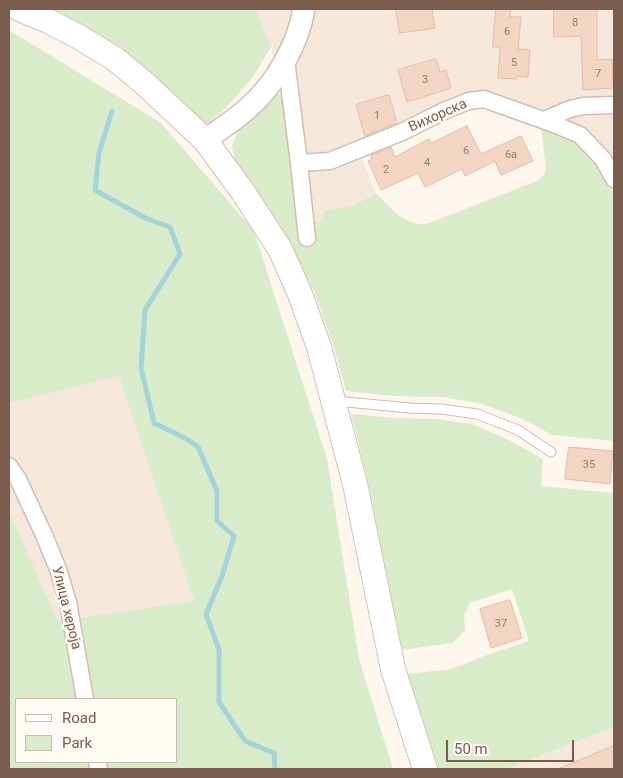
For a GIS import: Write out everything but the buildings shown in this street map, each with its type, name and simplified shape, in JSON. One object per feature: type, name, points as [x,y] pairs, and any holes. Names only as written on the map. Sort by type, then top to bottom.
[{"type":"main road","points":[[19,9],[79,37],[115,59],[143,82],[205,140],[243,192],[280,249],[300,294],[319,347],[355,484],[393,669],[425,769]]},
{"type":"street","points":[[205,140],[249,108],[264,92],[286,60],[302,21],[304,9]]},
{"type":"street","points":[[286,60],[307,238]]},
{"type":"street","name":"Вихорска","points":[[299,163],[330,161],[402,132],[446,110],[469,101],[484,99],[580,135],[603,159],[614,179]]},
{"type":"street","points":[[544,120],[570,109],[583,106],[614,105]]},
{"type":"street","name":"Улица хероја","points":[[9,466],[22,487],[58,569],[68,602],[84,698]]},
{"type":"lane","points":[[333,400],[477,414],[518,430],[551,452]]},
{"type":"shaded area","points":[[256,9],[614,9],[614,197],[596,165],[550,132],[483,108],[472,109],[450,118],[362,159],[375,192],[366,200],[344,208],[325,210],[319,222],[302,221],[283,93],[271,47]]},
{"type":"shaded area","points":[[119,375],[194,601],[58,621],[9,511],[9,403]]},
{"type":"shaded area","points":[[614,727],[614,769],[506,769]]},
{"type":"green space","points":[[42,9],[256,9],[271,47],[253,77],[225,109],[207,124],[149,75]]},
{"type":"green space","points":[[9,30],[161,123],[254,231],[327,459],[359,659],[393,769],[9,769],[9,511],[58,621],[194,601],[119,376],[9,403]]},
{"type":"green space","points":[[283,93],[302,221],[319,222],[325,210],[352,206],[375,192],[395,212],[407,220],[420,224],[432,222],[539,180],[545,173],[546,167],[541,128],[575,143],[596,165],[614,197],[614,441],[552,435],[523,419],[479,403],[442,397],[393,396],[346,391],[333,344],[314,291],[288,245],[236,166],[232,146],[239,129],[273,96]]},
{"type":"green space","points":[[351,414],[437,419],[472,424],[509,440],[543,459],[541,486],[614,493],[614,727],[506,769],[435,769],[406,674],[452,669],[529,641],[512,589],[470,603],[464,615],[465,630],[453,643],[401,650],[368,482]]},
{"type":"waterway","points":[[112,111],[99,153],[95,190],[145,218],[170,227],[180,254],[145,310],[141,368],[154,423],[187,439],[198,447],[217,491],[217,521],[234,536],[222,576],[206,614],[219,650],[219,702],[245,741],[274,753],[275,769]]}]
